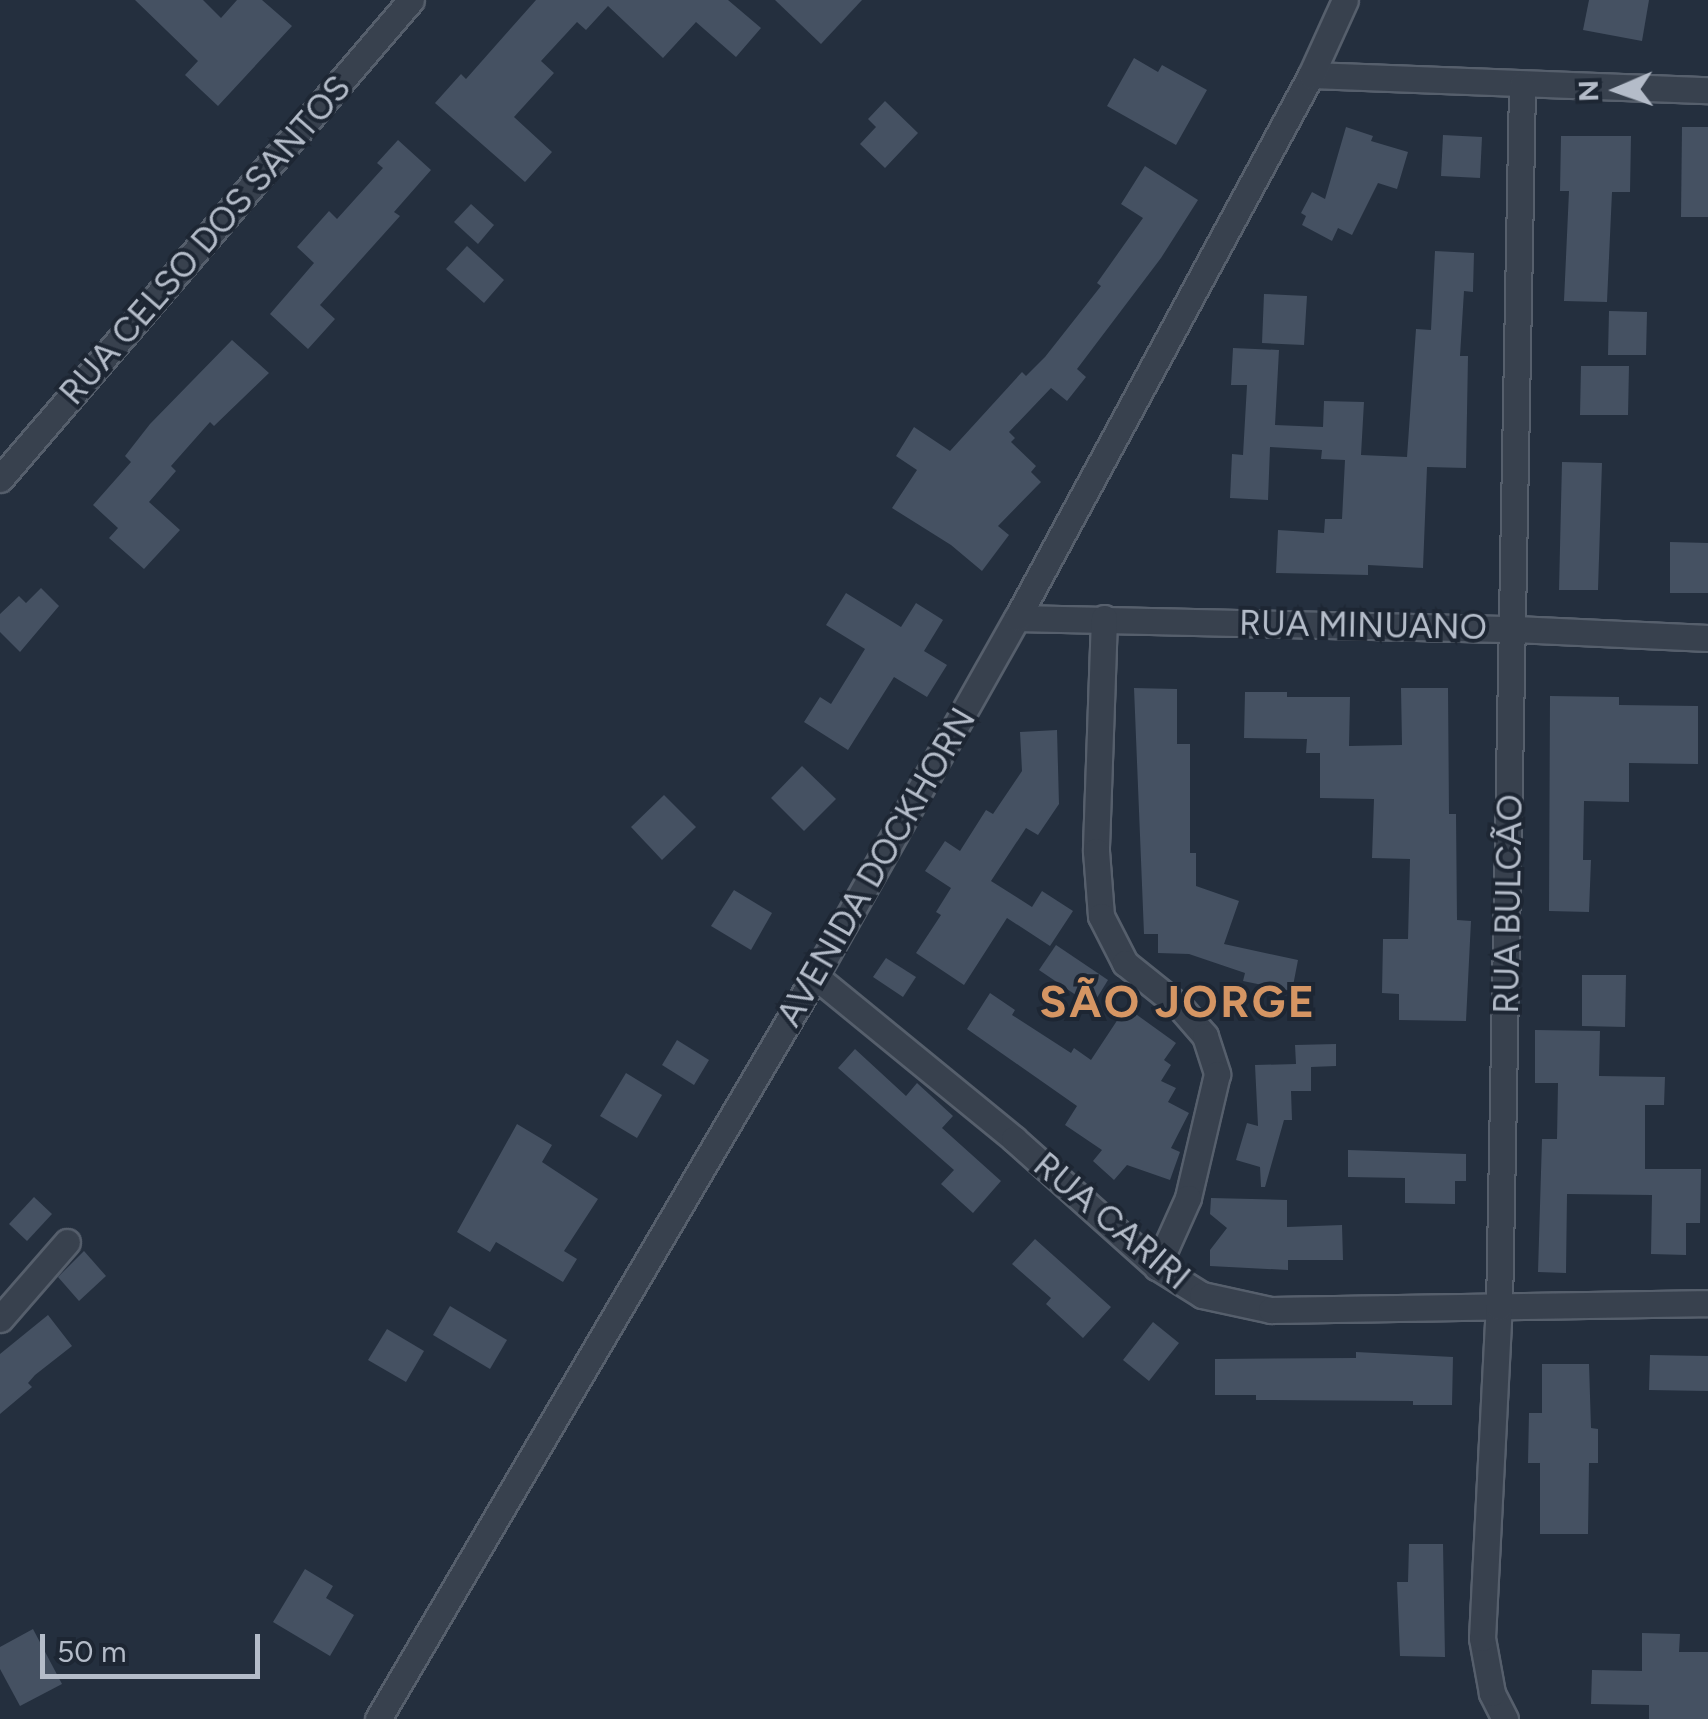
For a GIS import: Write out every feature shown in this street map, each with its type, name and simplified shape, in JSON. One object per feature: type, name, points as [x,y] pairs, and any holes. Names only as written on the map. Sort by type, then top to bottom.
[{"type":"street","name":"RUA CELSO DOS SANTOS","points":[[0,479],[411,0]]},
{"type":"street","name":"AVENIDA DOCKHORN","points":[[378,1719],[815,976],[1017,618],[1310,75],[1345,0]]},
{"type":"street","points":[[1310,75],[1708,90]]},
{"type":"street","name":"RUA BULCÃO","points":[[1505,1719],[1492,1693],[1482,1638],[1499,1307],[1515,628],[1522,84]]},
{"type":"street","name":"RUA MINUANO","points":[[1017,618],[1515,628],[1708,638]]},
{"type":"street","points":[[1104,618],[1096,850],[1101,916],[1126,963],[1180,1007],[1204,1036],[1217,1074],[1188,1198],[1156,1267]]},
{"type":"street","name":"RUA CARIRI","points":[[815,976],[1014,1139],[1156,1267],[1202,1295],[1271,1310],[1708,1303]]},
{"type":"street","points":[[0,1319],[67,1242]]},
{"type":"building","points":[[135,0],[203,0],[221,18],[237,0],[262,0],[292,26],[218,106],[185,75],[198,61]]},
{"type":"building","points":[[536,0],[728,0],[761,28],[736,57],[696,22],[663,58],[608,6],[586,30],[577,22],[541,61],[554,73],[514,117],[552,152],[525,182],[435,103],[461,74],[466,79]]},
{"type":"building","points":[[775,0],[862,0],[821,44]]},
{"type":"building","points":[[1589,0],[1649,0],[1642,41],[1583,30]]},
{"type":"building","points":[[1134,58],[1158,72],[1162,65],[1207,90],[1176,145],[1107,106]]},
{"type":"building","points":[[885,101],[918,133],[885,168],[860,144],[876,127],[868,119]]},
{"type":"building","points":[[1346,127],[1373,136],[1371,141],[1408,152],[1397,189],[1378,183],[1352,235],[1338,228],[1332,241],[1302,225],[1306,216],[1301,213],[1312,192],[1325,199]]},
{"type":"building","points":[[1682,127],[1708,127],[1708,217],[1681,217]]},
{"type":"building","points":[[1443,135],[1482,137],[1480,178],[1441,176]]},
{"type":"building","points":[[1561,136],[1631,136],[1630,192],[1612,192],[1607,302],[1564,301],[1569,191],[1560,191]]},
{"type":"building","points":[[398,140],[431,170],[394,212],[400,216],[320,305],[335,319],[308,349],[270,314],[314,263],[297,247],[329,211],[337,219],[383,168],[377,163]]},
{"type":"building","points":[[1145,166],[1198,200],[1161,258],[1077,369],[1086,377],[1067,401],[1051,388],[1009,432],[1015,438],[1011,442],[1036,466],[1031,472],[1041,482],[998,526],[1009,535],[982,571],[951,545],[892,508],[917,470],[896,456],[914,427],[950,451],[1022,372],[1026,376],[1045,357],[1101,286],[1097,283],[1143,218],[1121,204]]},
{"type":"building","points":[[471,204],[494,225],[478,244],[454,222]]},
{"type":"building","points":[[467,246],[504,280],[484,303],[446,269]]},
{"type":"building","points":[[1435,251],[1474,253],[1473,292],[1464,291],[1460,356],[1468,356],[1466,468],[1427,467],[1423,568],[1368,565],[1368,575],[1276,573],[1278,530],[1324,533],[1325,519],[1342,519],[1345,460],[1321,459],[1322,450],[1270,447],[1268,500],[1230,498],[1232,454],[1243,455],[1247,385],[1231,385],[1233,348],[1279,350],[1275,425],[1323,427],[1324,401],[1364,402],[1361,455],[1407,457],[1416,329],[1431,330]]},
{"type":"building","points":[[1264,294],[1307,296],[1304,345],[1262,343]]},
{"type":"building","points":[[1609,311],[1647,312],[1646,355],[1608,355]]},
{"type":"building","points":[[232,340],[269,373],[214,426],[210,422],[171,466],[176,471],[149,502],[180,530],[144,569],[109,538],[118,528],[93,505],[131,462],[125,456],[150,424]]},
{"type":"building","points":[[1581,366],[1629,366],[1628,415],[1580,415]]},
{"type":"building","points":[[1562,462],[1602,463],[1598,590],[1559,590]]},
{"type":"building","points":[[1670,542],[1708,543],[1708,593],[1670,593]]},
{"type":"building","points":[[41,588],[59,606],[20,652],[0,632],[0,614],[19,596],[26,603]]},
{"type":"building","points":[[846,593],[901,627],[916,603],[943,620],[924,651],[947,665],[927,697],[894,677],[848,750],[804,722],[820,697],[831,704],[865,649],[826,625]]},
{"type":"building","points":[[1134,688],[1177,689],[1177,744],[1190,744],[1190,853],[1196,853],[1196,886],[1239,901],[1224,944],[1298,960],[1292,991],[1243,981],[1245,973],[1189,954],[1158,953],[1158,934],[1144,934]]},
{"type":"building","points":[[1401,688],[1448,688],[1449,814],[1456,814],[1457,920],[1471,921],[1466,1021],[1399,1020],[1399,994],[1382,993],[1383,939],[1408,939],[1410,859],[1372,858],[1374,799],[1320,798],[1320,753],[1306,753],[1307,739],[1244,738],[1245,692],[1287,692],[1287,697],[1350,697],[1349,746],[1402,745]]},
{"type":"building","points":[[1550,696],[1619,697],[1619,705],[1698,706],[1698,764],[1629,763],[1629,802],[1584,801],[1583,860],[1591,860],[1589,912],[1549,911]]},
{"type":"building","points":[[1057,730],[1059,804],[1038,835],[1026,828],[991,881],[1032,907],[1042,891],[1073,911],[1050,946],[1007,918],[964,985],[916,953],[941,915],[936,912],[951,888],[925,871],[945,841],[960,851],[986,810],[993,814],[1022,771],[1020,732]]},
{"type":"building","points":[[802,766],[836,799],[804,831],[771,798]]},
{"type":"building","points":[[664,795],[696,827],[662,860],[631,827]]},
{"type":"building","points":[[734,890],[772,913],[751,950],[711,926]]},
{"type":"building","points":[[1056,945],[1108,980],[1092,1006],[1039,970]]},
{"type":"building","points":[[886,958],[916,977],[903,997],[873,977]]},
{"type":"building","points":[[1582,975],[1626,975],[1625,1027],[1582,1026]]},
{"type":"building","points":[[990,993],[1015,1010],[1012,1015],[1071,1053],[1074,1048],[1091,1060],[1126,1007],[1176,1043],[1164,1060],[1171,1065],[1161,1081],[1176,1088],[1168,1102],[1189,1113],[1171,1148],[1180,1152],[1170,1180],[1127,1165],[1114,1180],[1093,1161],[1102,1150],[1065,1125],[1077,1106],[967,1029]]},
{"type":"building","points":[[1535,1030],[1600,1031],[1599,1076],[1665,1077],[1664,1105],[1645,1105],[1645,1169],[1701,1169],[1700,1223],[1686,1223],[1686,1255],[1651,1254],[1652,1195],[1567,1194],[1566,1273],[1538,1272],[1542,1139],[1557,1139],[1558,1083],[1535,1083]]},
{"type":"building","points":[[677,1040],[709,1060],[694,1085],[662,1065]]},
{"type":"building","points":[[1336,1044],[1336,1066],[1311,1067],[1311,1091],[1291,1091],[1292,1120],[1284,1120],[1265,1187],[1261,1187],[1260,1167],[1236,1160],[1247,1123],[1258,1126],[1255,1065],[1296,1064],[1295,1045]]},
{"type":"building","points":[[855,1049],[906,1096],[917,1083],[953,1116],[942,1128],[1001,1181],[973,1213],[941,1184],[954,1170],[838,1068]]},
{"type":"building","points":[[626,1073],[662,1095],[637,1138],[600,1116]]},
{"type":"building","points":[[517,1124],[552,1145],[542,1162],[598,1199],[564,1251],[577,1259],[563,1282],[496,1242],[490,1252],[457,1232]]},
{"type":"building","points":[[1348,1150],[1466,1154],[1466,1181],[1455,1181],[1455,1204],[1405,1203],[1405,1178],[1348,1177]]},
{"type":"building","points":[[34,1197],[52,1214],[27,1241],[9,1224]]},
{"type":"building","points":[[1211,1198],[1287,1200],[1287,1227],[1342,1225],[1343,1260],[1288,1260],[1288,1270],[1210,1266],[1210,1250],[1227,1228],[1210,1214]]},
{"type":"building","points":[[1035,1239],[1111,1307],[1083,1338],[1046,1304],[1051,1298],[1012,1264]]},
{"type":"building","points":[[84,1251],[106,1276],[79,1301],[58,1277]]},
{"type":"building","points":[[450,1306],[507,1340],[490,1369],[433,1335]]},
{"type":"building","points":[[48,1315],[72,1346],[35,1375],[28,1383],[32,1387],[0,1414],[0,1354]]},
{"type":"building","points":[[1153,1322],[1179,1343],[1149,1381],[1123,1360]]},
{"type":"building","points":[[387,1329],[424,1351],[406,1382],[368,1360]]},
{"type":"building","points":[[1356,1352],[1453,1357],[1452,1405],[1413,1405],[1413,1401],[1256,1400],[1256,1395],[1215,1395],[1215,1359],[1356,1358]]},
{"type":"building","points":[[1650,1355],[1708,1356],[1708,1391],[1649,1390]]},
{"type":"building","points":[[1542,1364],[1589,1364],[1591,1428],[1598,1429],[1598,1463],[1589,1463],[1588,1534],[1540,1534],[1540,1463],[1528,1463],[1529,1413],[1542,1413]]},
{"type":"building","points":[[1409,1544],[1443,1544],[1445,1657],[1400,1656],[1397,1582],[1408,1582]]},
{"type":"building","points":[[305,1569],[333,1586],[326,1598],[354,1615],[330,1656],[273,1622]]},
{"type":"building","points":[[33,1629],[62,1684],[20,1706],[0,1669],[0,1647]]},
{"type":"building","points":[[1642,1633],[1680,1634],[1679,1652],[1708,1652],[1708,1719],[1649,1719],[1649,1705],[1591,1704],[1592,1670],[1642,1671]]},
{"type":"district","name":"SÃO JORGE","points":[[1178,1002]]}]
